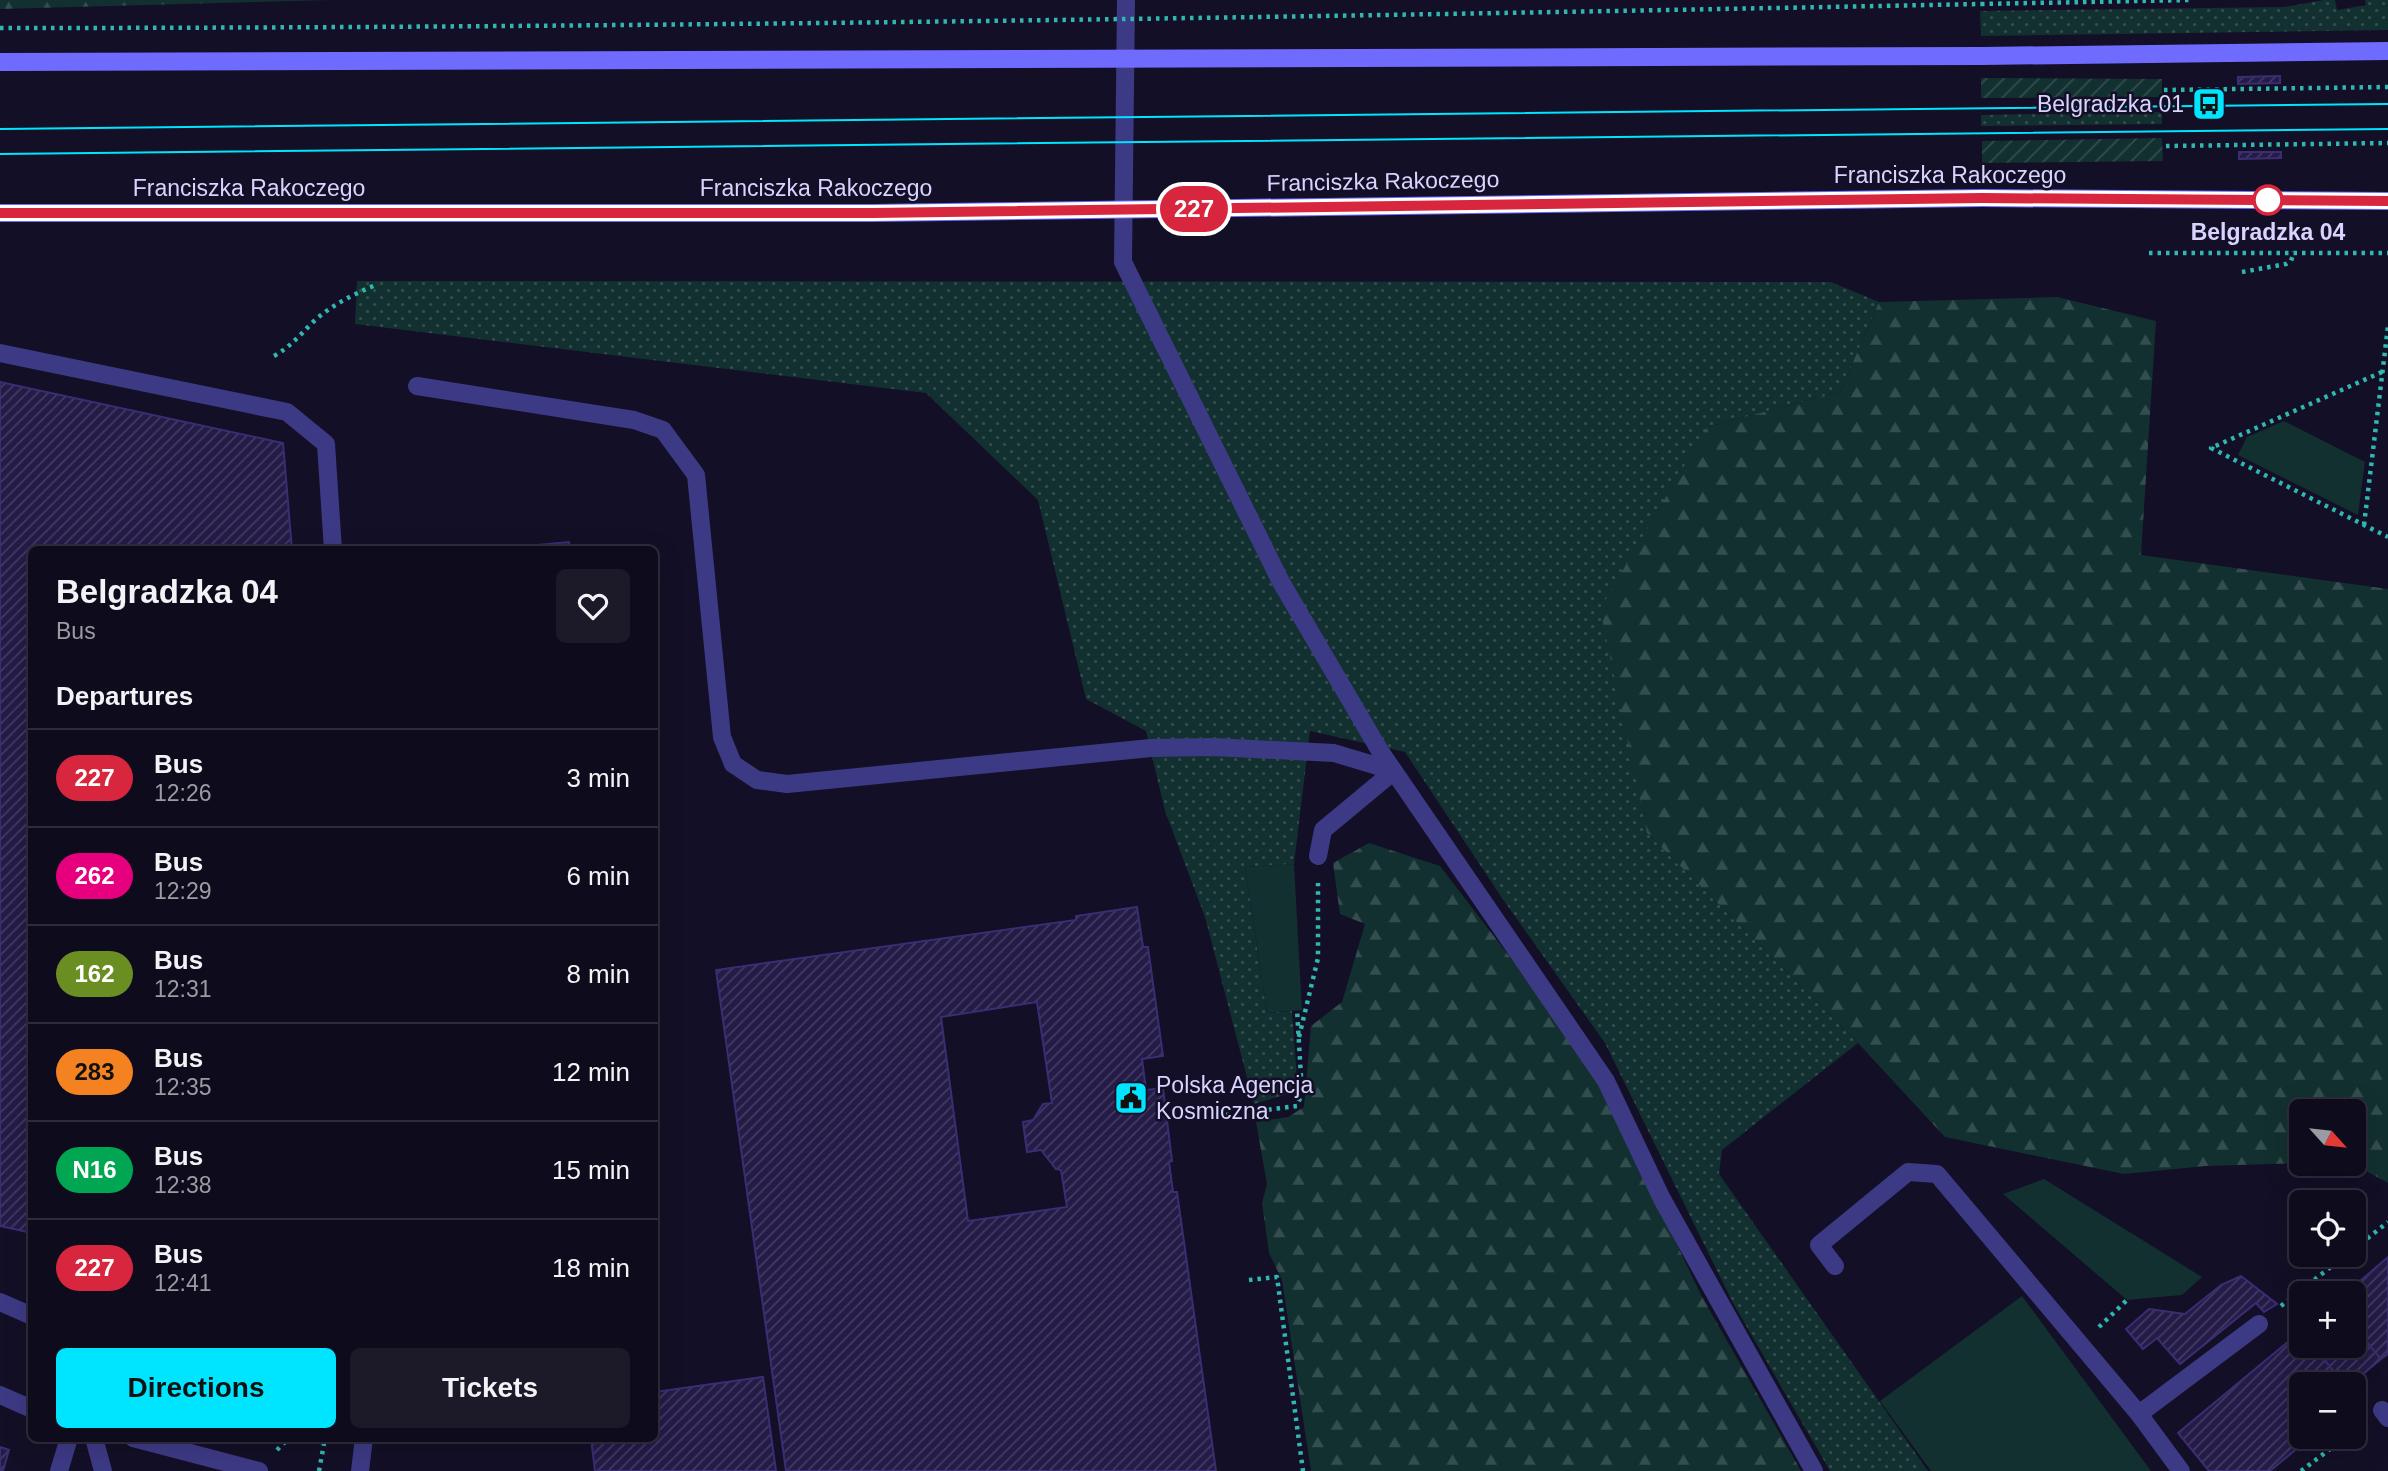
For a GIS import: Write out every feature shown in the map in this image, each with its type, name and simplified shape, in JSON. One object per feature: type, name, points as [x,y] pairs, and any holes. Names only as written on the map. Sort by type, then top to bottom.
[{"type":"main road","points":[[0,62],[1982,56],[2388,51]]},
{"type":"main road","name":"Franciszka Rakoczego","points":[[0,213],[873,213],[1982,198],[2388,201]]},
{"type":"lane","points":[[1126,0],[1123,262],[1282,582],[1380,751],[1606,1081],[1662,1199],[1814,1471]]},
{"type":"lane","points":[[0,352],[286,412],[326,444],[333,546]]},
{"type":"lane","points":[[417,386],[634,420],[663,430],[696,475],[722,737],[733,764],[757,780],[787,784],[1176,747],[1334,753],[1394,771]]},
{"type":"lane","points":[[1318,856],[1323,830],[1394,771]]},
{"type":"lane","points":[[1835,1266],[1819,1245],[1908,1171],[1937,1174],[2139,1414],[2181,1471]]},
{"type":"lane","points":[[0,1301],[28,1314]]},
{"type":"lane","points":[[2139,1414],[2259,1324]]},
{"type":"lane","points":[[0,1395],[28,1407]]},
{"type":"lane","points":[[59,1471],[68,1442]]},
{"type":"lane","points":[[95,1442],[103,1471]]},
{"type":"lane","points":[[148,1442],[259,1471]]},
{"type":"lane","points":[[360,1471],[364,1442]]},
{"type":"path","points":[[0,28],[398,28],[1356,16],[2191,0]]},
{"type":"path","points":[[2164,90],[2388,88]]},
{"type":"path","points":[[2166,146],[2388,143]]},
{"type":"path","points":[[2242,272],[2286,264],[2291,261],[2294,252]]},
{"type":"path","points":[[2149,253],[2388,253]]},
{"type":"path","points":[[275,356],[294,344],[326,312],[347,297],[377,284]]},
{"type":"path","points":[[2364,525],[2388,326]]},
{"type":"path","points":[[2382,372],[2211,448],[2388,537]]},
{"type":"path","points":[[1298,1037],[1318,958],[1318,856]]},
{"type":"path","points":[[1226,1115],[1297,1106],[1302,1093],[1297,1010]]},
{"type":"path","points":[[2366,1240],[2388,1223]]},
{"type":"path","points":[[2280,1306],[2330,1267]]},
{"type":"path","points":[[1249,1280],[1277,1277],[1303,1471]]},
{"type":"path","points":[[2081,1344],[2127,1300]]},
{"type":"path","points":[[319,1471],[323,1442]]},
{"type":"path","points":[[2301,1471],[2330,1449]]},
{"type":"green space","points":[[0,0],[330,0],[0,9]]},
{"type":"green space","points":[[2335,0],[2337,10],[2366,5],[2365,0],[2388,0],[2388,30],[1981,36],[1980,11],[2284,7]]},
{"type":"green space","points":[[1981,78],[2162,79],[2162,97],[1981,98]]},
{"type":"green space","points":[[2162,112],[2162,124],[1981,126],[1981,115]]},
{"type":"green space","points":[[2162,138],[2163,161],[1982,163],[1982,141]]},
{"type":"green space","points":[[357,281],[1831,282],[1879,302],[1840,392],[1707,427],[1647,833],[1858,1043],[1722,1150],[1719,1174],[1928,1471],[1830,1471],[1733,1303],[1605,1043],[1502,898],[1405,752],[1310,731],[1294,864],[1245,867],[1267,1013],[1292,1011],[1298,1091],[1254,1104],[1205,917],[1165,811],[1146,731],[1086,699],[1038,500],[926,393],[355,324]]},
{"type":"green space","points":[[2057,297],[2156,321],[2141,555],[2388,589],[2388,1183],[2366,1171],[2366,1099],[2289,1099],[2289,1163],[2206,1166],[2124,1174],[1945,1137],[1858,1043],[1647,833],[1600,609],[1707,427],[1840,392],[1879,302]]},
{"type":"green space","points":[[2284,421],[2365,462],[2358,515],[2238,455],[2247,437]]},
{"type":"green space","points":[[1369,843],[1440,866],[1533,987],[1607,1098],[1701,1295],[1801,1471],[1311,1471],[1282,1280],[1269,1253],[1262,1203],[1267,1184],[1256,1122],[1288,1117],[1304,1107],[1311,1026],[1342,1002],[1365,924],[1340,914],[1333,863]]},
{"type":"green space","points":[[1294,864],[1302,1010],[1267,1013],[1245,867]]},
{"type":"green space","points":[[2044,1179],[2202,1277],[2182,1295],[2127,1300],[2003,1194]]},
{"type":"green space","points":[[2022,1296],[2151,1471],[1931,1471],[1880,1401]]},
{"type":"building","points":[[2280,76],[2280,83],[2238,84],[2238,77]]},
{"type":"building","points":[[2239,152],[2281,152],[2281,158],[2239,159]]},
{"type":"building","points":[[0,382],[283,443],[292,546],[28,546],[28,1232],[0,1226]]},
{"type":"building","points":[[569,542],[569,546],[527,546]]},
{"type":"building","points":[[1137,907],[1143,947],[1148,947],[1163,1056],[1142,1059],[1146,1090],[1163,1088],[1173,1192],[1177,1192],[1216,1471],[786,1471],[716,970],[1076,920],[1076,916]],"holes":[[[1037,1002],[1052,1103],[1043,1104],[1033,1120],[1023,1122],[1027,1152],[1041,1150],[1056,1169],[1061,1170],[1067,1207],[968,1221],[941,1017]]]},
{"type":"building","points":[[2388,1257],[2388,1354],[2381,1359],[2366,1341],[2366,1281],[2360,1281]]},
{"type":"building","points":[[2241,1276],[2277,1304],[2264,1312],[2256,1303],[2180,1364],[2157,1338],[2143,1349],[2126,1329],[2149,1309],[2185,1314],[2221,1285]]},
{"type":"building","points":[[2289,1341],[2289,1358],[2323,1358],[2334,1372],[2289,1372],[2289,1449],[2297,1449],[2270,1471],[2209,1471],[2178,1433]]},
{"type":"building","points":[[2366,1341],[2381,1359],[2365,1372],[2334,1372],[2323,1358],[2366,1358]]},
{"type":"building","points":[[763,1377],[776,1471],[595,1471],[591,1442],[658,1442],[658,1391]]},
{"type":"building","points":[[0,1447],[9,1450],[3,1471],[0,1471]]},
{"type":"tram line","points":[[0,129],[2388,104]]},
{"type":"tram line","points":[[0,154],[2388,129]]},
{"type":"bus line","name":"227","points":[[0,213],[873,213],[1982,198],[2388,201]]},
{"type":"place","name":"Belgradzka 01","points":[[2209,104]]},
{"type":"place","name":"Belgradzka 04","points":[[2268,200]]},
{"type":"place","name":"Polska Agencja Kosmiczna","points":[[1131,1098]]}]
